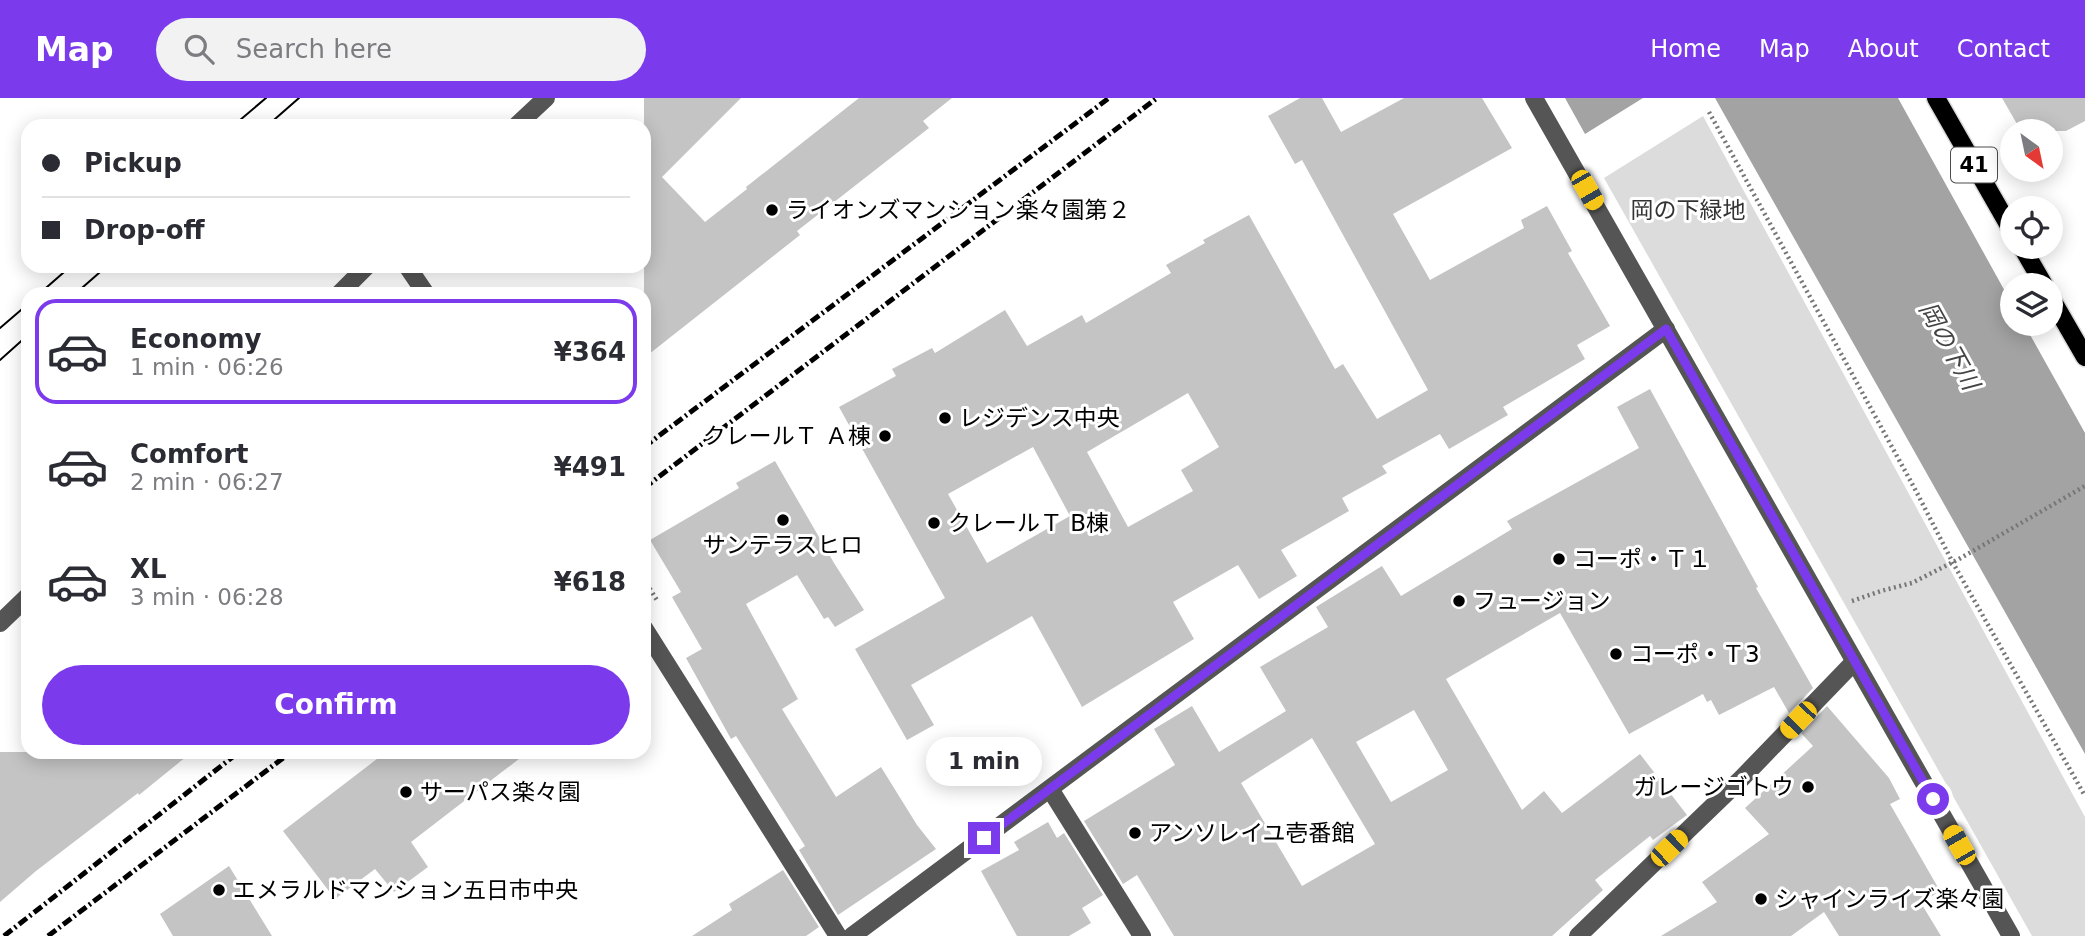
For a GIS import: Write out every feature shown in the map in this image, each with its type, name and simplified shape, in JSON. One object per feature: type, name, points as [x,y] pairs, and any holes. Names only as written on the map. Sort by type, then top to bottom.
[{"type":"main road","name":"41","points":[[1936,98],[2000,210]]},
{"type":"main road","points":[[2063,319],[2085,357]]},
{"type":"street","points":[[524,119],[546,98]]},
{"type":"street","points":[[1534,98],[2011,936]]},
{"type":"street","points":[[346,287],[360,273]]},
{"type":"street","points":[[852,936],[1666,329]]},
{"type":"street","points":[[0,624],[21,603]]},
{"type":"street","points":[[651,639],[838,936]]},
{"type":"street","points":[[1578,936],[1742,778],[1854,662]]},
{"type":"street","points":[[1050,789],[1142,936]]},
{"type":"path","points":[[1709,112],[1953,563],[2085,796]]},
{"type":"path","points":[[1826,610],[1912,583],[1953,563],[2085,486]]},
{"type":"green space","name":"岡の下緑地","points":[[1703,116],[2085,817],[2085,936],[2032,936],[1604,178]]},
{"type":"water","points":[[1565,98],[1643,98],[1585,134]]},
{"type":"water","name":"岡の下川","points":[[1715,98],[1898,98],[2000,282],[2000,336],[2031,336],[2085,433],[2085,754]]},
{"type":"building","name":"ライオンズマンション楽々園第２","points":[[644,98],[741,98],[662,177],[705,222],[859,98],[952,98],[923,121],[929,128],[797,231],[800,235],[651,352],[651,287],[644,287],[644,273],[651,273],[651,119],[644,119]]},
{"type":"building","points":[[1300,98],[1322,98],[1341,132],[1404,98],[1482,98],[1512,148],[1393,214],[1430,280],[1524,228],[1521,220],[1547,206],[1572,251],[1568,253],[1610,326],[1577,345],[1585,359],[1503,407],[1508,415],[1449,449],[1440,434],[1382,466],[1387,473],[1342,498],[1349,511],[1281,550],[1297,576],[1259,599],[1238,565],[1173,602],[1194,639],[1082,707],[1032,616],[911,685],[934,725],[907,740],[855,649],[945,598],[839,407],[896,376],[892,369],[932,348],[935,353],[1005,310],[1027,346],[1082,315],[1086,323],[1171,273],[1166,265],[1205,243],[1203,240],[1249,215],[1335,369],[1343,364],[1377,419],[1428,390],[1302,160],[1295,164],[1268,116]],"holes":[[[1188,393],[1219,447],[1181,470],[1193,491],[1128,527],[1087,452]],[[1033,447],[1070,516],[987,563],[948,494]]]},
{"type":"building","points":[[2002,98],[2085,98],[2085,121],[2066,131],[2063,131],[2063,119],[2014,119]]},
{"type":"building","points":[[1650,389],[1758,587],[1756,588],[1813,688],[1789,713],[1774,687],[1719,715],[1711,700],[1707,702],[1703,694],[1629,734],[1560,613],[1446,679],[1522,810],[1544,791],[1562,813],[1640,754],[1687,815],[1653,840],[1650,836],[1595,880],[1603,890],[1552,936],[1174,936],[1137,875],[1123,884],[1084,821],[1175,765],[1154,729],[1192,706],[1219,752],[1286,711],[1260,667],[1328,627],[1316,607],[1382,566],[1401,596],[1512,529],[1507,521],[1639,448],[1617,407]],"holes":[[[1414,710],[1448,770],[1391,802],[1356,742]],[[1312,738],[1375,844],[1302,886],[1241,783]]]},
{"type":"building","points":[[775,461],[864,610],[835,627],[828,617],[824,619],[797,575],[746,604],[798,699],[782,709],[836,797],[881,767],[917,825],[936,849],[838,915],[799,850],[805,846],[736,736],[731,739],[686,658],[702,649],[672,597],[681,592],[651,542],[739,488],[736,483]]},
{"type":"building","points":[[1827,706],[1889,778],[1900,799],[1890,804],[1940,891],[1921,903],[1941,936],[1839,936],[1824,912],[1791,936],[1661,936],[1717,902],[1702,882],[1769,834],[1745,808],[1813,746],[1801,733]]},
{"type":"building","points":[[0,752],[21,752],[21,759],[183,759],[36,871],[0,902]]},
{"type":"building","name":"サーパス楽々園","points":[[377,759],[519,759],[411,842],[428,867],[394,892],[375,869],[335,899],[283,831]]},
{"type":"building","points":[[1048,822],[1057,838],[1064,833],[1103,895],[1082,908],[1091,923],[1069,936],[1017,936],[981,871],[1019,850],[1014,842]]},
{"type":"building","name":"エメラルドマンション五日市中央","points":[[229,866],[272,936],[173,936],[160,914]]},
{"type":"building","points":[[783,870],[819,927],[806,936],[692,936],[732,910],[729,904]]},
{"type":"tram line","points":[[241,119],[266,98]]},
{"type":"tram line","points":[[275,119],[299,98]]},
{"type":"tram line","points":[[47,287],[63,273]]},
{"type":"tram line","points":[[83,287],[99,273]]},
{"type":"tram line","points":[[0,328],[21,310]]},
{"type":"tram line","points":[[0,360],[21,341]]},
{"type":"railway","points":[[651,442],[1109,98]]},
{"type":"railway","points":[[651,483],[1157,98]]},
{"type":"railway","points":[[4,936],[230,759]]},
{"type":"railway","points":[[48,936],[282,759]]},
{"type":"place","name":"ライオンズマンション楽々園第２","points":[[772,210]]},
{"type":"place","name":"レジデンス中央","points":[[945,418]]},
{"type":"place","name":"クレールＴ Ａ棟","points":[[885,436]]},
{"type":"place","name":"サンテラスヒロ","points":[[783,520]]},
{"type":"place","name":"クレールＴ B棟","points":[[934,523]]},
{"type":"place","name":"コーポ・Ｔ１","points":[[1559,559]]},
{"type":"place","name":"フュージョン","points":[[1459,601]]},
{"type":"place","name":"コーポ・Ｔ3","points":[[1616,654]]},
{"type":"place","name":"ガレージゴトウ","points":[[1808,787]]},
{"type":"place","name":"サーパス楽々園","points":[[406,792]]},
{"type":"place","name":"アンソレイユ壱番館","points":[[1135,833]]},
{"type":"place","name":"エメラルドマンション五日市中央","points":[[219,890]]},
{"type":"place","name":"シャインライズ楽々園","points":[[1761,899]]},
{"type":"route","points":[[984,838],[1666,329],[1933,799]]}]
